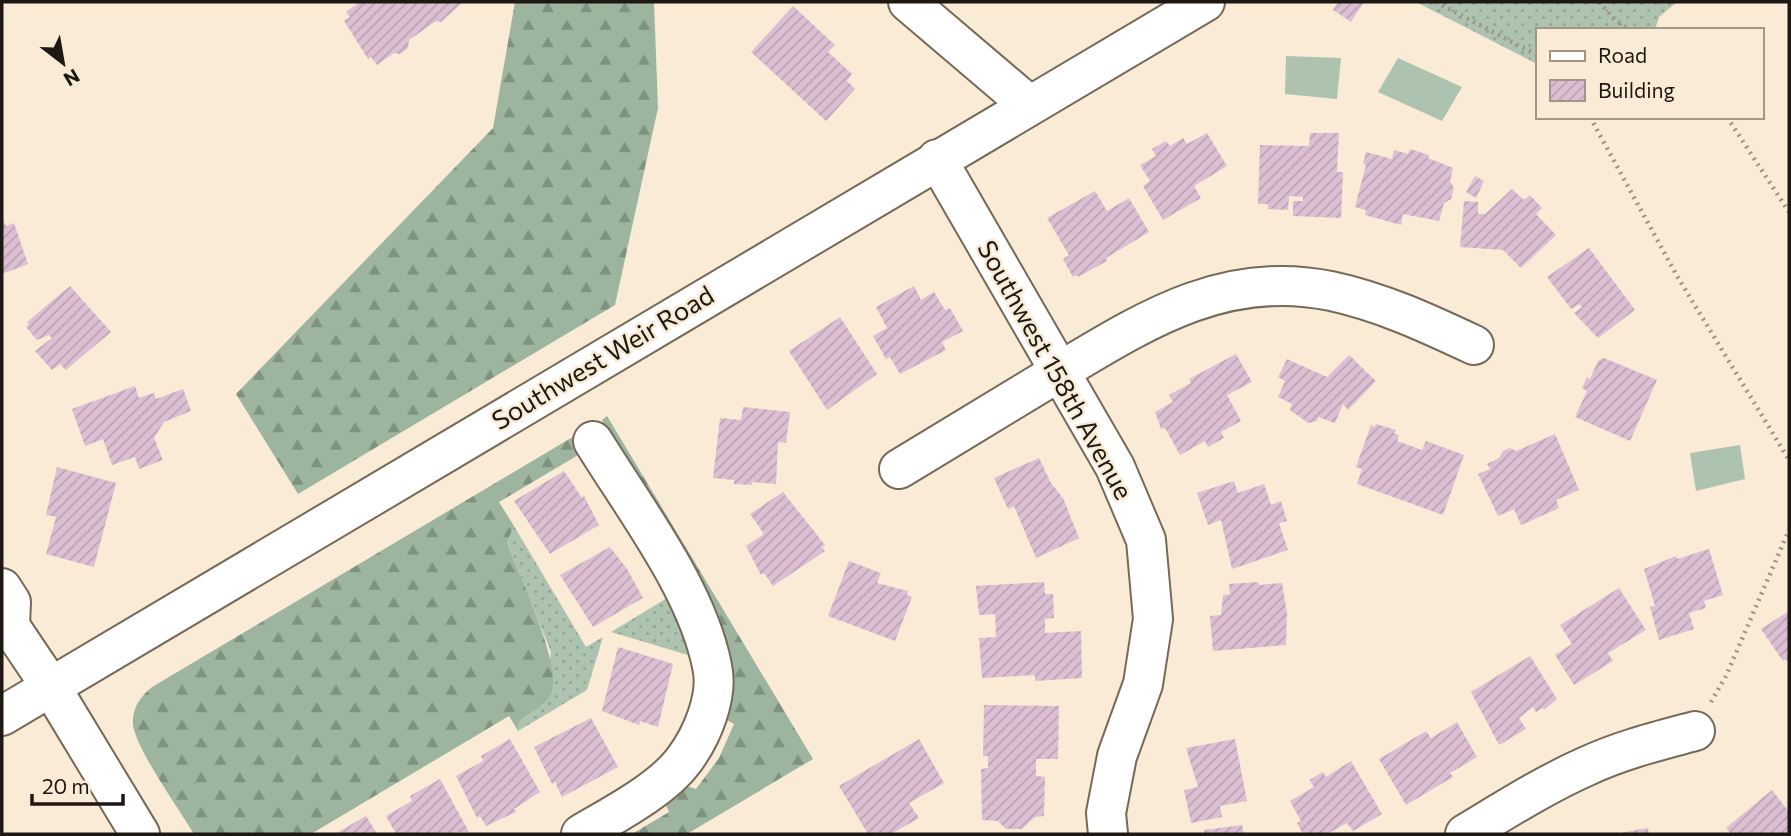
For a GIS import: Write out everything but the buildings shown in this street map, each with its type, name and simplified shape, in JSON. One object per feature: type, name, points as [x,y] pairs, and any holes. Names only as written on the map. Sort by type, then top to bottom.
[{"type":"street","points":[[908,2],[1029,105]]},
{"type":"street","name":"Southwest Weir Road","points":[[2,716],[1205,2]]},
{"type":"street","name":"Southwest 158th Avenue","points":[[937,159],[1115,467],[1146,540],[1153,619],[1143,684],[1117,755],[1106,813],[1108,834]]},
{"type":"street","points":[[899,469],[1153,316],[1206,297],[1266,287],[1328,290],[1391,306],[1475,345]]},
{"type":"street","points":[[581,834],[642,797],[683,762],[707,721],[713,668],[698,621],[670,568],[593,441]]},
{"type":"street","points":[[2,588],[11,602],[6,625],[51,687],[140,834]]},
{"type":"street","points":[[1465,834],[1589,765],[1628,749],[1695,730]]},
{"type":"path","points":[[1436,2],[1536,54]]},
{"type":"path","points":[[1599,2],[1615,20],[1627,28]]},
{"type":"path","points":[[1591,119],[1677,275],[1789,460]]},
{"type":"path","points":[[1728,119],[1789,212]]},
{"type":"path","points":[[1695,730],[1726,676],[1789,530]]},
{"type":"green space","points":[[515,2],[654,2],[658,108],[615,305],[298,494],[236,394],[493,128]]},
{"type":"green space","points":[[1416,2],[1677,2],[1659,17],[1656,28],[1536,28],[1536,63]]},
{"type":"green space","points":[[1286,56],[1341,58],[1337,99],[1285,94]]},
{"type":"green space","points":[[1398,58],[1462,87],[1442,121],[1378,92]]},
{"type":"green space","points":[[607,416],[813,759],[687,834],[632,834],[669,812],[665,803],[684,785],[696,789],[719,758],[734,724],[725,719],[730,666],[720,619],[602,420]]},
{"type":"green space","points":[[576,435],[585,451],[499,502],[514,526],[507,542],[538,619],[551,662],[553,680],[548,698],[519,722],[518,731],[509,716],[311,834],[194,834],[149,763],[135,734],[134,713],[144,695],[152,687]]},
{"type":"green space","points":[[1740,445],[1745,479],[1696,491],[1690,453]]},
{"type":"green space","points":[[514,526],[586,647],[603,637],[587,690],[518,731],[519,722],[543,704],[551,652],[507,542]]},
{"type":"green space","points":[[672,595],[698,658],[611,632]]}]
